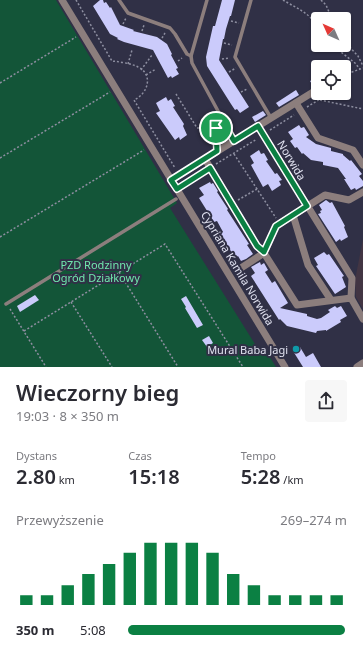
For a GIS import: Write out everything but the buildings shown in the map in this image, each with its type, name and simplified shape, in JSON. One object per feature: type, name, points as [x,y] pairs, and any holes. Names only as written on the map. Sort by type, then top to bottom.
[{"type":"street","name":"Cypriana Kamila Norwida","points":[[62,0],[285,367]]},
{"type":"street","points":[[171,180],[311,93]]},
{"type":"street","points":[[296,103],[318,138],[353,150],[363,165]]},
{"type":"street","name":"Norwida","points":[[258,126],[352,278],[351,298]]},
{"type":"street","points":[[205,159],[257,246],[264,252],[297,305],[351,298],[363,319]]},
{"type":"street","points":[[241,268],[264,252],[276,226],[307,206],[325,195],[349,200],[363,192]]},
{"type":"street","points":[[293,215],[308,265],[331,300]]},
{"type":"street","points":[[357,367],[363,363]]},
{"type":"lane","points":[[119,0],[128,13],[170,28],[187,54],[191,56]]},
{"type":"lane","points":[[207,0],[191,56],[192,62],[218,111],[219,119],[216,128],[217,151]]},
{"type":"lane","points":[[251,0],[235,57],[272,118]]},
{"type":"lane","points":[[6,304],[176,199]]},
{"type":"path","points":[[76,0],[112,61],[139,67],[146,75],[148,86],[144,93],[134,100],[179,175]]},
{"type":"path","points":[[283,0],[311,18]]},
{"type":"path","points":[[321,0],[326,5],[329,12]]},
{"type":"path","points":[[0,82],[82,33]]},
{"type":"path","points":[[224,43],[238,46]]},
{"type":"path","points":[[351,48],[358,56],[363,67],[360,70],[351,73]]},
{"type":"path","points":[[128,64],[132,50]]},
{"type":"path","points":[[341,52],[355,63],[360,70]]},
{"type":"path","points":[[141,70],[152,55]]},
{"type":"path","points":[[222,59],[235,57]]},
{"type":"path","points":[[146,75],[156,69]]},
{"type":"path","points":[[0,158],[116,88]]},
{"type":"path","points":[[176,94],[197,128],[227,129],[234,141]]},
{"type":"path","points":[[177,189],[319,100],[363,110]]},
{"type":"path","points":[[0,237],[151,146]]},
{"type":"path","points":[[233,153],[280,224]]},
{"type":"path","points":[[231,204],[257,189]]},
{"type":"path","points":[[24,331],[165,244],[243,367]]},
{"type":"path","points":[[119,272],[178,367]]},
{"type":"path","points":[[71,302],[112,367]]},
{"type":"path","points":[[6,304],[46,367]]},
{"type":"shaded area","points":[[363,239],[363,309],[356,297],[355,280]]},
{"type":"green space","name":"PZD Rodzinny Ogród Działkowy","points":[[0,0],[56,0],[177,203],[170,208],[258,349],[263,346],[276,367],[0,367]]},
{"type":"place","name":"Mural Baba Jagi","points":[[296,349]]},
{"type":"route","points":[[258,126],[307,206],[276,226],[264,252],[257,246],[210,168],[177,189],[171,180],[217,151],[216,128],[227,129],[234,141],[258,126]]}]
